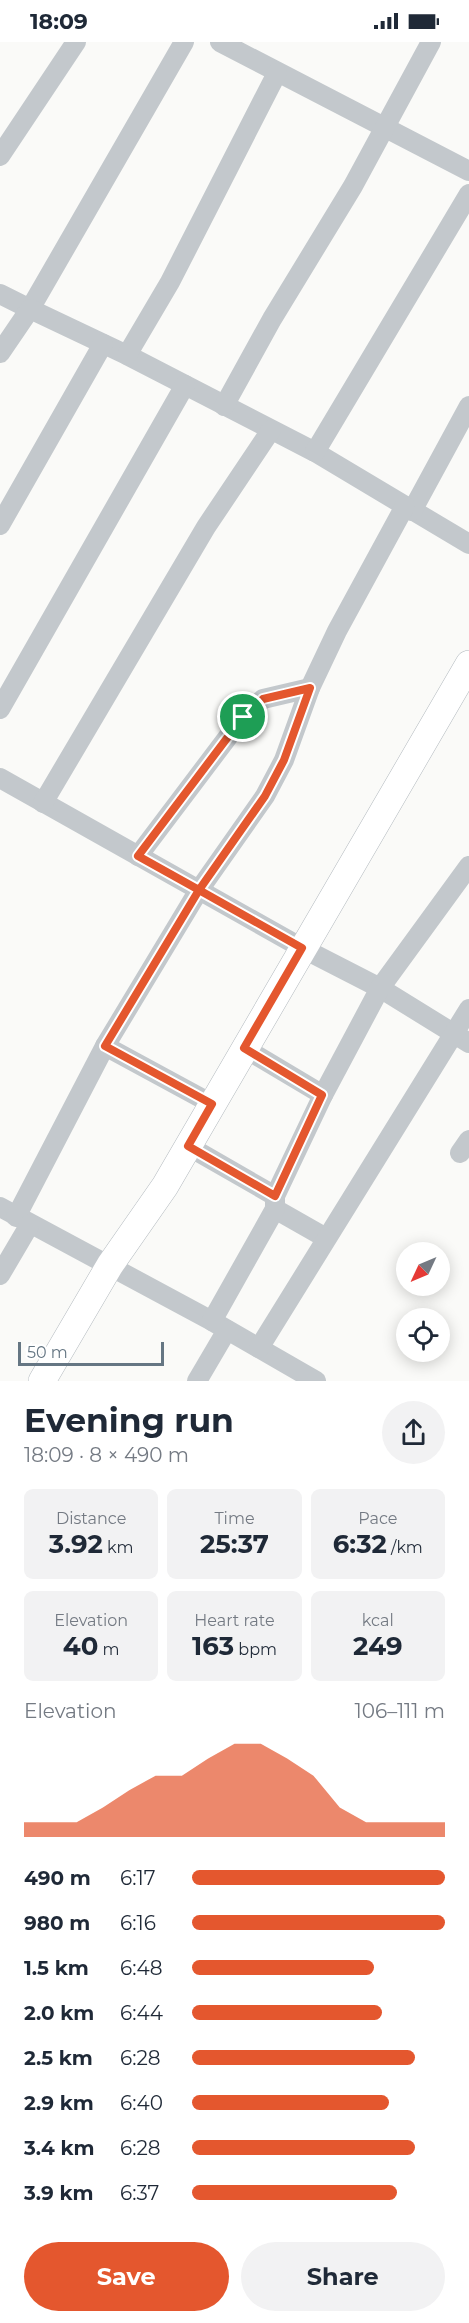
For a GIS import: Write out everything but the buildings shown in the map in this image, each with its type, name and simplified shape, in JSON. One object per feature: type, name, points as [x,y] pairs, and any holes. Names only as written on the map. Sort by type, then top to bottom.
[{"type":"street","points":[[0,156],[76,42]]},
{"type":"street","points":[[0,353],[30,309],[184,42]]},
{"type":"street","points":[[220,42],[469,171]]},
{"type":"street","points":[[224,406],[272,319],[353,186],[431,42]]},
{"type":"street","points":[[127,355],[170,282],[277,73]]},
{"type":"street","points":[[315,453],[469,194]]},
{"type":"street","points":[[0,294],[127,355],[315,453],[469,544]]},
{"type":"street","points":[[0,525],[103,344]]},
{"type":"street","points":[[0,709],[185,385]]},
{"type":"street","points":[[0,1275],[16,1216],[105,1046],[199,890],[265,796],[284,760],[310,688],[337,631],[469,406]]},
{"type":"street","points":[[43,803],[206,527],[271,430]]},
{"type":"street","points":[[42,1381],[110,1265],[165,1186],[469,664]]},
{"type":"street","points":[[138,856],[243,717],[263,699],[310,688]]},
{"type":"street","points":[[0,778],[302,948],[380,988],[461,1037]]},
{"type":"street","points":[[197,1381],[219,1325],[322,1095],[380,988],[469,866]]},
{"type":"street","points":[[259,1348],[326,1238],[461,1037],[469,1008]]},
{"type":"street","points":[[105,1046],[212,1104]]},
{"type":"street","points":[[244,1048],[322,1095]]},
{"type":"street","points":[[188,1146],[326,1238]]},
{"type":"street","points":[[16,1216],[219,1325],[314,1381]]},
{"type":"route","points":[[243,717],[138,856],[199,890],[105,1046],[212,1104],[188,1146],[275,1196],[322,1095],[244,1048],[302,948],[199,890],[265,796],[284,760],[310,688],[263,699],[243,717]]}]
